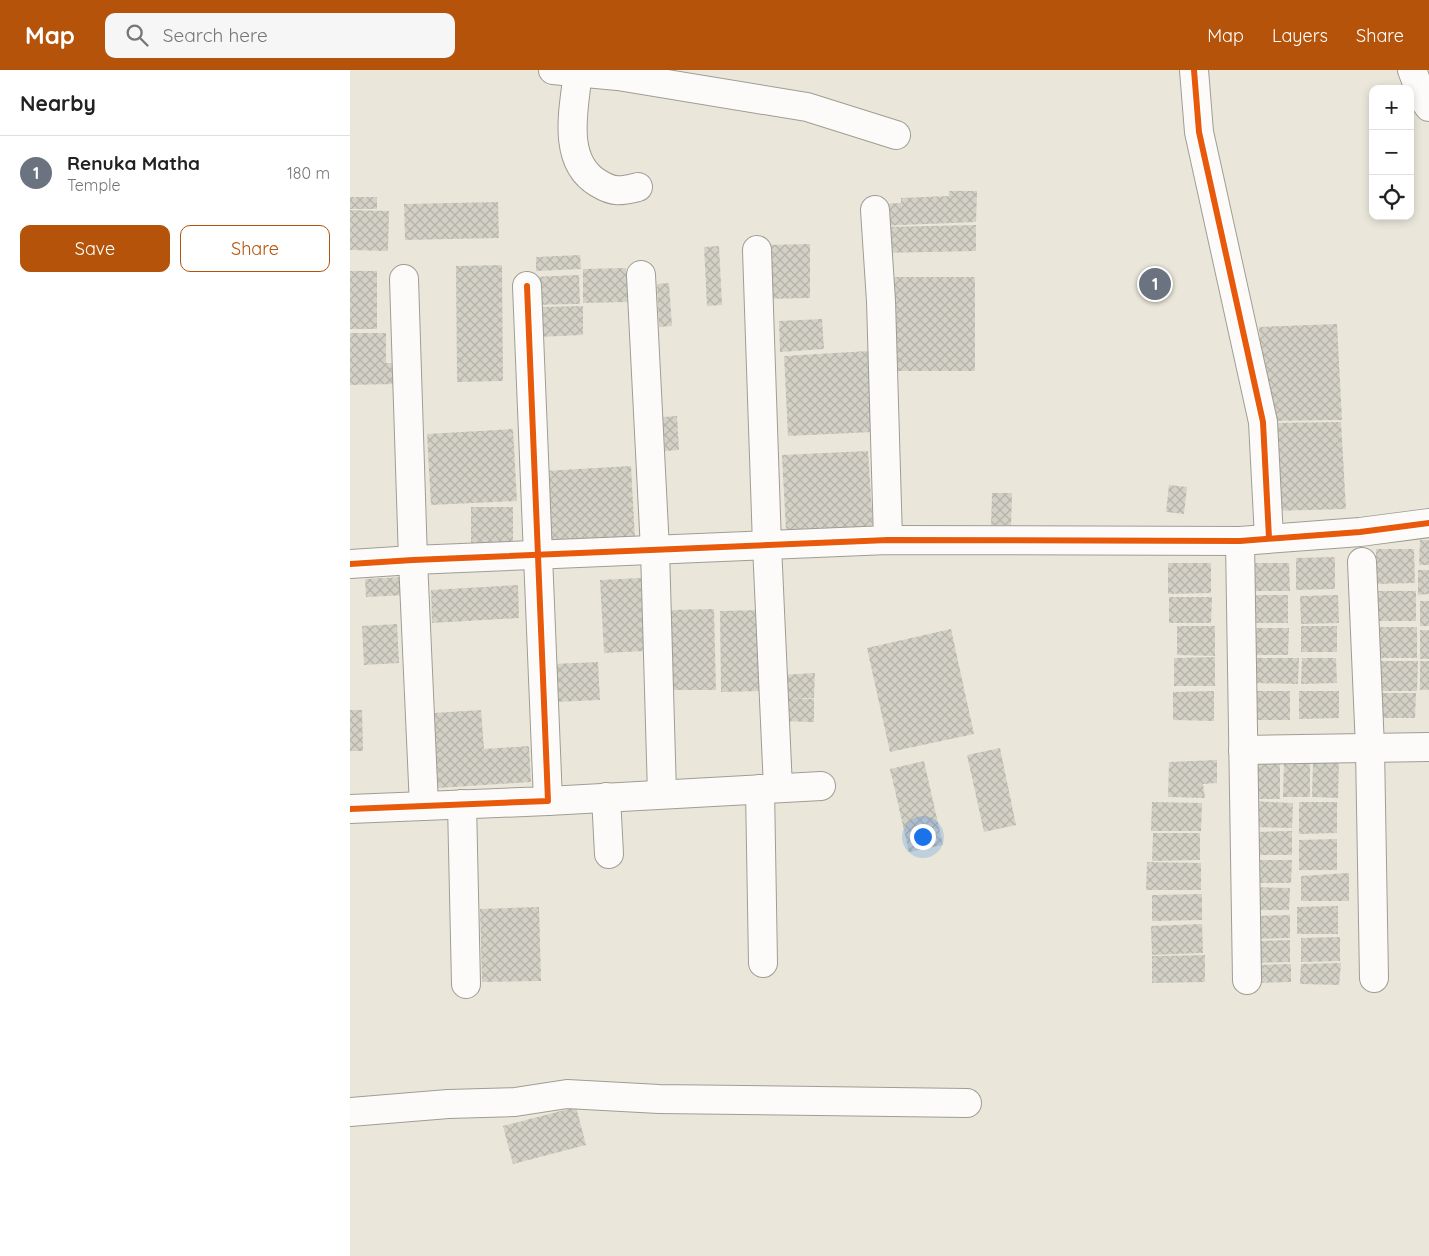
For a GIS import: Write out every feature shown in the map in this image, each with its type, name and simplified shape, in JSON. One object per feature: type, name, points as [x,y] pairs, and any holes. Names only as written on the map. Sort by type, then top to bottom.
[{"type":"street","points":[[1194,70],[1199,132],[1263,422],[1269,538]]},
{"type":"street","points":[[1412,70],[1423,99],[1429,107]]},
{"type":"street","points":[[638,186],[622,191],[608,189],[592,180],[579,164],[574,150],[566,71],[618,76],[808,107],[896,135]]},
{"type":"street","points":[[875,210],[881,301],[888,540]]},
{"type":"street","points":[[757,250],[767,545],[769,788],[763,963]]},
{"type":"street","points":[[641,275],[655,550],[662,794]]},
{"type":"street","points":[[404,279],[413,560],[424,806]]},
{"type":"street","points":[[527,286],[548,801]]},
{"type":"street","points":[[350,564],[888,540],[1240,541],[1360,532],[1429,523]]},
{"type":"street","points":[[1240,541],[1247,980]]},
{"type":"street","points":[[1362,562],[1370,748],[1374,978]]},
{"type":"street","points":[[1242,750],[1429,747]]},
{"type":"street","points":[[350,809],[548,801],[820,786]]},
{"type":"street","points":[[606,797],[609,854]]},
{"type":"street","points":[[462,804],[466,984]]},
{"type":"street","points":[[350,1112],[448,1104],[515,1102],[567,1094],[659,1099],[967,1103]]},
{"type":"building","points":[[949,191],[977,191],[976,222],[879,226],[879,204],[901,203],[901,198],[949,196]]},
{"type":"building","points":[[350,197],[377,197],[377,209],[350,209]]},
{"type":"building","points":[[498,202],[499,238],[405,240],[404,204]]},
{"type":"building","points":[[350,210],[389,211],[388,251],[350,250]]},
{"type":"building","points":[[976,225],[976,251],[879,253],[880,227]]},
{"type":"building","points":[[810,244],[810,298],[765,299],[764,245]]},
{"type":"building","points":[[719,246],[722,305],[707,306],[704,247]]},
{"type":"building","points":[[580,255],[581,269],[536,271],[536,257]]},
{"type":"building","points":[[502,265],[503,381],[457,382],[456,266]]},
{"type":"building","points":[[626,268],[628,302],[583,303],[583,269]]},
{"type":"building","points":[[350,271],[377,271],[377,329],[350,329]]},
{"type":"building","points":[[579,275],[580,304],[532,305],[531,277]]},
{"type":"building","points":[[884,277],[975,277],[975,371],[884,371]]},
{"type":"building","points":[[669,283],[672,326],[659,327],[657,284]]},
{"type":"building","points":[[583,306],[583,335],[538,337],[537,307]]},
{"type":"building","points":[[822,319],[824,349],[780,352],[779,321]]},
{"type":"building","points":[[1337,324],[1342,420],[1264,421],[1259,327]]},
{"type":"building","points":[[350,333],[386,333],[386,363],[397,363],[398,384],[350,385]]},
{"type":"building","points":[[868,351],[873,432],[788,436],[784,356]]},
{"type":"building","points":[[677,416],[679,450],[665,451],[663,417]]},
{"type":"building","points":[[1341,422],[1346,509],[1269,511],[1266,423]]},
{"type":"building","points":[[513,429],[517,501],[431,505],[427,434]]},
{"type":"building","points":[[868,451],[873,527],[786,531],[782,455]]},
{"type":"building","points":[[631,466],[635,539],[548,544],[544,471]]},
{"type":"building","points":[[1169,485],[1187,487],[1184,514],[1166,512]]},
{"type":"building","points":[[992,493],[1012,493],[1011,525],[991,525]]},
{"type":"building","points":[[471,507],[513,507],[513,548],[471,548]]},
{"type":"building","points":[[1420,540],[1429,540],[1429,565],[1419,565]]},
{"type":"building","points":[[1376,549],[1414,549],[1415,583],[1376,584]]},
{"type":"building","points":[[1335,557],[1335,589],[1296,590],[1296,558]]},
{"type":"building","points":[[1168,563],[1211,563],[1211,593],[1168,594]]},
{"type":"building","points":[[1254,563],[1289,563],[1290,591],[1254,591]]},
{"type":"building","points":[[1418,570],[1429,570],[1429,594],[1418,595]]},
{"type":"building","points":[[405,577],[406,595],[366,597],[365,579]]},
{"type":"building","points":[[641,578],[645,651],[604,653],[600,580]]},
{"type":"building","points":[[518,585],[519,618],[432,623],[431,590]]},
{"type":"building","points":[[1377,591],[1416,591],[1416,621],[1377,621]]},
{"type":"building","points":[[1253,595],[1288,595],[1288,623],[1253,623]]},
{"type":"building","points":[[1338,595],[1339,623],[1301,624],[1300,596]]},
{"type":"building","points":[[1169,597],[1212,597],[1211,623],[1169,623]]},
{"type":"building","points":[[1420,601],[1429,601],[1429,626],[1420,626]]},
{"type":"building","points":[[714,609],[716,690],[669,690],[670,610]]},
{"type":"building","points":[[761,610],[762,691],[721,692],[720,611]]},
{"type":"building","points":[[397,624],[399,663],[364,665],[362,626]]},
{"type":"building","points":[[1177,626],[1215,626],[1215,656],[1177,655]]},
{"type":"building","points":[[1301,626],[1337,626],[1337,652],[1301,652]]},
{"type":"building","points":[[1378,627],[1417,627],[1417,658],[1377,658]]},
{"type":"building","points":[[1254,628],[1289,628],[1288,655],[1254,655]]},
{"type":"building","points":[[951,629],[974,734],[890,752],[867,648]]},
{"type":"building","points":[[1420,630],[1429,630],[1429,659],[1420,659]]},
{"type":"building","points":[[1215,657],[1215,686],[1174,686],[1174,658]]},
{"type":"building","points":[[1254,658],[1299,658],[1298,684],[1254,683]]},
{"type":"building","points":[[1302,658],[1336,658],[1337,683],[1301,684]]},
{"type":"building","points":[[1378,661],[1418,661],[1417,691],[1378,691]]},
{"type":"building","points":[[1420,661],[1429,661],[1429,690],[1420,690]]},
{"type":"building","points":[[598,662],[600,700],[555,702],[553,664]]},
{"type":"building","points":[[815,673],[814,698],[789,698],[814,699],[814,722],[780,721],[781,675]]},
{"type":"building","points":[[1214,691],[1214,721],[1173,720],[1173,692]]},
{"type":"building","points":[[1254,691],[1290,691],[1290,720],[1255,720]]},
{"type":"building","points":[[1299,691],[1339,691],[1339,718],[1299,719]]},
{"type":"building","points":[[1377,693],[1416,693],[1415,718],[1377,718]]},
{"type":"building","points":[[350,710],[362,710],[363,751],[350,751]]},
{"type":"building","points":[[481,710],[484,749],[529,746],[531,782],[438,788],[434,713]]},
{"type":"building","points":[[1000,748],[1016,825],[984,832],[967,755]]},
{"type":"building","points":[[1217,760],[1217,783],[1203,784],[1205,798],[1168,797],[1169,762]]},
{"type":"building","points":[[1284,760],[1310,760],[1310,797],[1283,797]]},
{"type":"building","points":[[1313,760],[1339,760],[1338,798],[1312,797]]},
{"type":"building","points":[[924,761],[943,845],[909,852],[890,769]]},
{"type":"building","points":[[1252,761],[1280,761],[1280,799],[1253,799]]},
{"type":"building","points":[[1252,801],[1293,803],[1292,828],[1251,827]]},
{"type":"building","points":[[1152,802],[1202,803],[1201,831],[1151,831]]},
{"type":"building","points":[[1299,802],[1337,802],[1337,833],[1299,834]]},
{"type":"building","points":[[1292,831],[1292,855],[1255,855],[1255,832]]},
{"type":"building","points":[[1153,833],[1200,833],[1200,860],[1152,861]]},
{"type":"building","points":[[1337,839],[1337,870],[1299,870],[1299,840]]},
{"type":"building","points":[[1255,860],[1292,860],[1291,883],[1254,883]]},
{"type":"building","points":[[1147,862],[1201,863],[1201,890],[1146,890]]},
{"type":"building","points":[[1349,873],[1349,901],[1301,901],[1301,876]]},
{"type":"building","points":[[1255,887],[1290,888],[1289,910],[1255,910]]},
{"type":"building","points":[[1202,894],[1202,920],[1152,921],[1152,895]]},
{"type":"building","points":[[1338,906],[1338,934],[1297,934],[1297,907]]},
{"type":"building","points":[[539,907],[541,981],[482,982],[480,909]]},
{"type":"building","points":[[1290,915],[1290,938],[1254,939],[1254,916]]},
{"type":"building","points":[[1202,924],[1203,953],[1152,955],[1151,926]]},
{"type":"building","points":[[1340,937],[1340,961],[1301,962],[1301,938]]},
{"type":"building","points":[[1290,940],[1290,962],[1254,963],[1254,941]]},
{"type":"building","points":[[1205,955],[1205,982],[1152,983],[1152,956]]},
{"type":"building","points":[[1341,963],[1339,985],[1300,984],[1301,964]]},
{"type":"building","points":[[1291,964],[1291,982],[1256,983],[1255,965]]},
{"type":"building","points":[[576,1107],[586,1145],[513,1164],[503,1126]]},
{"type":"cycle path","points":[[1194,70],[1199,132],[1263,422],[1269,538]]},
{"type":"cycle path","points":[[350,809],[548,801],[527,286]]},
{"type":"cycle path","points":[[350,564],[888,540],[1240,541],[1360,532],[1429,523]]},
{"type":"place","name":"Renuka Matha","points":[[1155,284]]}]
